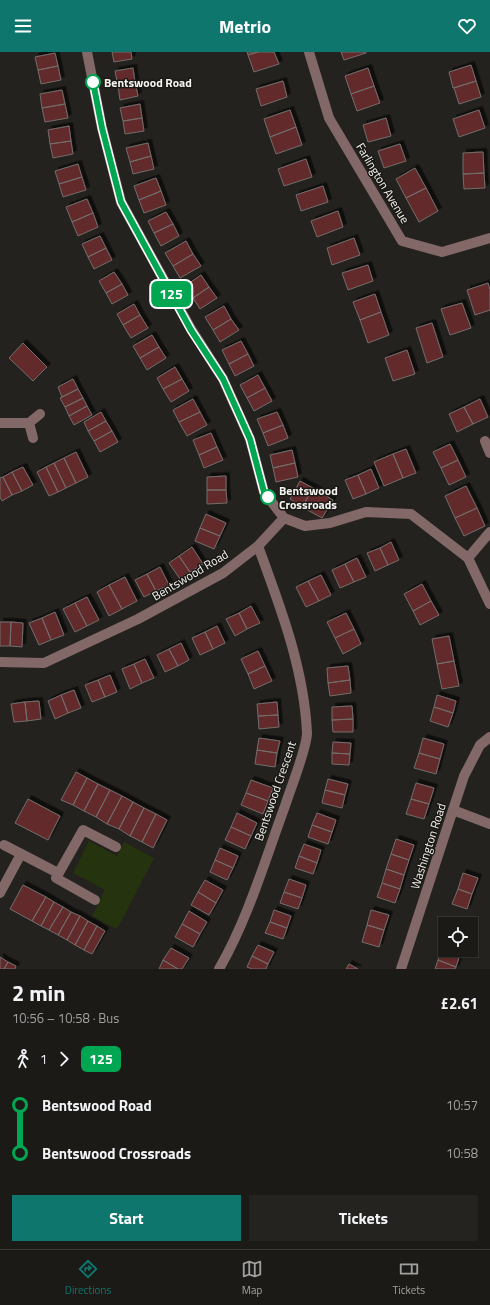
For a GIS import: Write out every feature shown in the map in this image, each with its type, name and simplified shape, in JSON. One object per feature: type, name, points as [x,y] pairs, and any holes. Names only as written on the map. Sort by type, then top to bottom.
[{"type":"street","points":[[87,52],[102,128],[121,202],[191,330],[223,379],[250,439],[264,492],[284,518],[305,526],[330,523],[366,512],[411,514],[468,558],[490,604]]},
{"type":"street","name":"Farlington Avenue","points":[[309,52],[329,118],[402,241],[442,252],[490,238]]},
{"type":"street","points":[[0,423],[29,423],[40,414]]},
{"type":"street","points":[[29,423],[32,438]]},
{"type":"street","points":[[485,441],[490,453]]},
{"type":"street","name":"Bentswood Road","points":[[0,662],[44,663],[138,620],[217,576],[258,546],[284,518]]},
{"type":"street","points":[[468,558],[490,532]]},
{"type":"street","name":"Bentswood Crescent","points":[[219,969],[240,926],[294,779],[307,735],[300,685],[285,619],[258,546]]},
{"type":"street","name":"Washington Road","points":[[401,969],[464,776],[480,745],[490,737]]},
{"type":"street","points":[[453,810],[490,824]]},
{"type":"street","points":[[95,900],[56,878],[83,830],[116,847]]},
{"type":"street","points":[[4,845],[58,873]]},
{"type":"street","points":[[0,893],[21,854]]},
{"type":"green space","points":[[89,841],[117,856],[124,842],[154,858],[117,929],[92,916],[105,890],[73,873]]},
{"type":"building","points":[[112,52],[131,52],[132,59],[114,62]]},
{"type":"building","points":[[247,52],[258,52],[248,55]]},
{"type":"building","points":[[258,52],[274,52],[279,64],[254,72],[248,55]]},
{"type":"building","points":[[341,52],[366,52],[366,53],[344,60]]},
{"type":"building","points":[[55,53],[58,66],[38,70],[35,57]]},
{"type":"building","points":[[471,65],[476,81],[453,88],[449,72]]},
{"type":"building","points":[[58,66],[61,80],[41,84],[38,70]]},
{"type":"building","points":[[133,68],[135,82],[118,86],[115,71]]},
{"type":"building","points":[[368,68],[374,86],[351,94],[345,76]]},
{"type":"building","points":[[283,81],[287,97],[261,106],[256,89]]},
{"type":"building","points":[[476,81],[481,97],[459,104],[454,88]]},
{"type":"building","points":[[135,82],[138,96],[120,100],[118,86]]},
{"type":"building","points":[[374,86],[380,103],[357,111],[351,94]]},
{"type":"building","points":[[62,90],[65,104],[42,108],[40,94]]},
{"type":"building","points":[[65,104],[68,118],[45,122],[42,108]]},
{"type":"building","points":[[140,104],[142,118],[123,121],[120,108]]},
{"type":"building","points":[[290,110],[296,127],[270,137],[264,119]]},
{"type":"building","points":[[479,110],[485,128],[459,137],[453,119]]},
{"type":"building","points":[[142,118],[144,131],[125,134],[123,121]]},
{"type":"building","points":[[386,118],[391,136],[368,142],[363,125]]},
{"type":"building","points":[[69,126],[71,141],[50,144],[48,130]]},
{"type":"building","points":[[296,127],[302,145],[276,154],[270,137]]},
{"type":"building","points":[[71,141],[73,154],[53,158],[50,144]]},
{"type":"building","points":[[148,143],[151,156],[130,162],[126,148]]},
{"type":"building","points":[[400,144],[406,161],[384,168],[378,151]]},
{"type":"building","points":[[483,152],[484,173],[463,174],[463,153]]},
{"type":"building","points":[[151,156],[154,169],[133,174],[130,162]]},
{"type":"building","points":[[306,159],[312,177],[284,186],[278,169]]},
{"type":"building","points":[[78,164],[82,177],[59,184],[55,171]]},
{"type":"building","points":[[415,168],[426,188],[406,198],[396,179]]},
{"type":"building","points":[[484,173],[485,188],[464,189],[463,174]]},
{"type":"building","points":[[82,177],[86,190],[63,197],[59,184]]},
{"type":"building","points":[[156,178],[161,191],[139,200],[134,186]]},
{"type":"building","points":[[323,186],[328,202],[301,211],[296,195]]},
{"type":"building","points":[[426,188],[438,211],[419,222],[406,198]]},
{"type":"building","points":[[161,191],[166,205],[144,213],[139,200]]},
{"type":"building","points":[[87,199],[93,213],[72,222],[66,207]]},
{"type":"building","points":[[338,211],[343,227],[317,237],[311,221]]},
{"type":"building","points":[[166,212],[173,224],[154,233],[148,221]]},
{"type":"building","points":[[93,213],[98,227],[78,236],[72,222]]},
{"type":"building","points":[[173,224],[179,236],[161,246],[154,233]]},
{"type":"building","points":[[100,236],[106,248],[88,257],[82,244]]},
{"type":"building","points":[[354,238],[360,255],[332,265],[327,248]]},
{"type":"building","points":[[186,241],[193,254],[173,266],[165,253]]},
{"type":"building","points":[[106,248],[112,260],[94,269],[88,257]]},
{"type":"building","points":[[193,254],[201,266],[180,278],[173,266]]},
{"type":"building","points":[[368,265],[373,281],[348,290],[342,273]]},
{"type":"building","points":[[114,272],[122,284],[106,293],[99,281]]},
{"type":"building","points":[[201,275],[209,287],[193,298],[185,286]]},
{"type":"building","points":[[488,283],[490,290],[490,310],[475,315],[467,290]]},
{"type":"building","points":[[122,284],[128,295],[112,304],[106,293]]},
{"type":"building","points":[[209,287],[217,298],[200,309],[193,298]]},
{"type":"building","points":[[375,294],[381,312],[360,320],[353,302]]},
{"type":"building","points":[[462,303],[471,328],[450,335],[441,309]]},
{"type":"building","points":[[134,304],[140,315],[123,325],[117,314]]},
{"type":"building","points":[[224,306],[231,319],[213,330],[205,317]]},
{"type":"building","points":[[381,312],[389,335],[368,343],[360,320]]},
{"type":"building","points":[[140,315],[148,328],[131,338],[123,325]]},
{"type":"building","points":[[231,319],[239,330],[220,342],[213,330]]},
{"type":"building","points":[[432,323],[443,357],[427,363],[416,328]]},
{"type":"building","points":[[152,335],[159,347],[140,358],[133,346]]},
{"type":"building","points":[[241,341],[248,354],[229,364],[222,350]]},
{"type":"building","points":[[23,343],[47,367],[33,381],[9,358]]},
{"type":"building","points":[[159,347],[166,358],[147,370],[140,358]]},
{"type":"building","points":[[407,350],[415,374],[393,381],[385,358]]},
{"type":"building","points":[[248,354],[254,366],[235,376],[229,364]]},
{"type":"building","points":[[175,367],[182,379],[163,389],[157,378]]},
{"type":"building","points":[[258,375],[265,388],[247,398],[240,385]]},
{"type":"building","points":[[73,379],[78,389],[62,397],[58,387]]},
{"type":"building","points":[[182,379],[189,391],[171,402],[163,389]]},
{"type":"building","points":[[265,388],[272,401],[254,411],[247,398]]},
{"type":"building","points":[[78,389],[83,398],[65,407],[60,398]]},
{"type":"building","points":[[83,398],[87,406],[69,416],[65,407]]},
{"type":"building","points":[[193,399],[200,412],[179,422],[173,410]]},
{"type":"building","points":[[480,399],[488,417],[473,424],[464,407]]},
{"type":"building","points":[[87,406],[92,415],[74,425],[69,416]]},
{"type":"building","points":[[464,407],[473,424],[457,432],[449,414]]},
{"type":"building","points":[[101,412],[106,421],[88,431],[84,422]]},
{"type":"building","points":[[200,412],[207,425],[187,436],[179,422]]},
{"type":"building","points":[[277,412],[283,425],[263,433],[257,419]]},
{"type":"building","points":[[106,421],[112,431],[94,441],[88,431]]},
{"type":"building","points":[[283,425],[288,438],[268,446],[263,433]]},
{"type":"building","points":[[112,431],[118,442],[100,452],[94,441]]},
{"type":"building","points":[[211,433],[217,447],[199,455],[193,440]]},
{"type":"building","points":[[450,444],[458,460],[441,468],[433,452]]},
{"type":"building","points":[[217,447],[223,460],[204,468],[199,455]]},
{"type":"building","points":[[406,449],[416,473],[403,478],[393,454]]},
{"type":"building","points":[[292,450],[295,463],[273,468],[270,455]]},
{"type":"building","points":[[76,452],[88,477],[76,483],[64,458]]},
{"type":"building","points":[[393,454],[403,478],[384,486],[374,462]]},
{"type":"building","points":[[64,458],[76,483],[66,488],[54,463]]},
{"type":"building","points":[[458,460],[466,477],[449,485],[441,468]]},
{"type":"building","points":[[54,463],[66,488],[58,492],[46,467]]},
{"type":"building","points":[[295,463],[298,477],[276,482],[273,468]]},
{"type":"building","points":[[23,467],[33,485],[22,491],[12,472]]},
{"type":"building","points":[[46,467],[58,492],[49,496],[37,472]]},
{"type":"building","points":[[371,469],[379,488],[366,494],[358,475]]},
{"type":"building","points":[[12,472],[22,491],[12,495],[3,477]]},
{"type":"building","points":[[358,475],[366,494],[353,499],[345,480]]},
{"type":"building","points":[[226,476],[226,490],[207,490],[207,477]]},
{"type":"building","points":[[3,477],[12,495],[2,501],[0,497],[0,478]]},
{"type":"building","points":[[300,481],[313,488],[302,507],[290,499]]},
{"type":"building","points":[[466,486],[477,508],[455,518],[445,496]]},
{"type":"building","points":[[313,488],[333,500],[322,518],[302,507]]},
{"type":"building","points":[[207,490],[226,490],[227,503],[207,504]]},
{"type":"building","points":[[477,508],[485,526],[464,536],[455,518]]},
{"type":"building","points":[[206,514],[226,523],[220,536],[200,528]]},
{"type":"building","points":[[200,528],[220,536],[214,549],[195,541]]},
{"type":"building","points":[[391,542],[399,560],[388,565],[380,548]]},
{"type":"building","points":[[192,547],[203,564],[190,572],[179,556]]},
{"type":"building","points":[[380,548],[388,565],[375,571],[367,553]]},
{"type":"building","points":[[179,556],[190,572],[180,579],[169,563]]},
{"type":"building","points":[[357,558],[366,577],[354,582],[345,564]]},
{"type":"building","points":[[345,564],[354,582],[340,588],[332,570]]},
{"type":"building","points":[[160,567],[169,585],[156,591],[147,574]]},
{"type":"building","points":[[147,574],[156,591],[144,597],[135,580]]},
{"type":"building","points":[[321,575],[331,595],[319,601],[308,581]]},
{"type":"building","points":[[125,577],[137,601],[122,609],[109,585]]},
{"type":"building","points":[[308,581],[319,601],[306,607],[296,587]]},
{"type":"building","points":[[422,584],[431,601],[413,611],[404,594]]},
{"type":"building","points":[[109,585],[122,609],[109,616],[97,592]]},
{"type":"building","points":[[87,597],[99,620],[87,626],[75,603]]},
{"type":"building","points":[[431,601],[439,615],[420,625],[413,611]]},
{"type":"building","points":[[75,603],[87,626],[75,632],[63,609]]},
{"type":"building","points":[[251,606],[260,623],[247,629],[239,613]]},
{"type":"building","points":[[55,612],[64,635],[51,640],[42,618]]},
{"type":"building","points":[[239,613],[247,629],[235,636],[226,619]]},
{"type":"building","points":[[346,613],[354,629],[335,638],[327,622]]},
{"type":"building","points":[[42,618],[51,640],[39,645],[29,623]]},
{"type":"building","points":[[0,622],[11,622],[10,646],[0,646]]},
{"type":"building","points":[[11,622],[23,623],[22,647],[10,646]]},
{"type":"building","points":[[217,626],[225,643],[213,649],[205,632]]},
{"type":"building","points":[[354,629],[361,644],[343,654],[335,638]]},
{"type":"building","points":[[205,632],[213,649],[200,655],[192,638]]},
{"type":"building","points":[[449,636],[454,661],[437,664],[432,639]]},
{"type":"building","points":[[181,643],[189,660],[178,666],[169,649]]},
{"type":"building","points":[[169,649],[178,666],[165,672],[157,655]]},
{"type":"building","points":[[258,651],[265,666],[248,674],[241,659]]},
{"type":"building","points":[[145,659],[154,678],[142,683],[134,664]]},
{"type":"building","points":[[454,661],[459,686],[442,689],[437,664]]},
{"type":"building","points":[[134,664],[142,683],[130,689],[122,669]]},
{"type":"building","points":[[265,666],[272,681],[254,689],[248,674]]},
{"type":"building","points":[[348,666],[350,680],[328,683],[327,668]]},
{"type":"building","points":[[110,675],[117,692],[105,697],[98,680]]},
{"type":"building","points":[[98,680],[105,697],[92,702],[85,685]]},
{"type":"building","points":[[350,680],[351,693],[330,696],[328,683]]},
{"type":"building","points":[[74,690],[81,708],[68,713],[61,695]]},
{"type":"building","points":[[61,695],[68,713],[55,719],[48,701]]},
{"type":"building","points":[[437,695],[456,701],[453,713],[434,707]]},
{"type":"building","points":[[39,701],[41,719],[27,721],[25,702]]},
{"type":"building","points":[[25,702],[27,721],[14,722],[11,704]]},
{"type":"building","points":[[277,702],[278,715],[258,716],[257,704]]},
{"type":"building","points":[[352,706],[353,719],[332,720],[332,707]]},
{"type":"building","points":[[434,707],[453,713],[448,727],[430,721]]},
{"type":"building","points":[[278,715],[279,727],[259,729],[258,716]]},
{"type":"building","points":[[353,719],[353,732],[333,732],[332,720]]},
{"type":"building","points":[[259,738],[280,741],[277,753],[257,750]]},
{"type":"building","points":[[423,738],[444,744],[440,759],[419,753]]},
{"type":"building","points":[[333,742],[351,743],[350,754],[332,753]]},
{"type":"building","points":[[257,750],[277,753],[275,767],[255,764]]},
{"type":"building","points":[[332,753],[350,754],[349,765],[332,764]]},
{"type":"building","points":[[419,753],[440,759],[436,774],[414,768]]},
{"type":"building","points":[[76,772],[87,778],[73,805],[61,800]]},
{"type":"building","points":[[87,778],[98,784],[84,811],[73,805]]},
{"type":"building","points":[[328,779],[348,784],[345,795],[325,790]]},
{"type":"building","points":[[251,780],[273,788],[268,801],[246,793]]},
{"type":"building","points":[[416,783],[434,788],[429,804],[411,799]]},
{"type":"building","points":[[98,784],[110,790],[96,817],[84,811]]},
{"type":"building","points":[[110,790],[122,796],[107,824],[96,817]]},
{"type":"building","points":[[325,790],[345,795],[342,808],[322,803]]},
{"type":"building","points":[[246,793],[268,801],[263,814],[241,805]]},
{"type":"building","points":[[122,796],[133,802],[119,829],[107,824]]},
{"type":"building","points":[[28,799],[60,816],[48,840],[15,823]]},
{"type":"building","points":[[411,799],[429,804],[424,819],[406,814]]},
{"type":"building","points":[[133,802],[144,808],[130,836],[119,829]]},
{"type":"building","points":[[144,808],[156,814],[142,842],[130,836]]},
{"type":"building","points":[[237,813],[257,823],[251,836],[231,827]]},
{"type":"building","points":[[317,813],[336,820],[332,832],[312,825]]},
{"type":"building","points":[[156,814],[167,820],[153,848],[142,842]]},
{"type":"building","points":[[312,825],[332,832],[328,844],[308,837]]},
{"type":"building","points":[[231,827],[251,836],[245,849],[225,840]]},
{"type":"building","points":[[396,839],[414,845],[409,860],[391,854]]},
{"type":"building","points":[[304,844],[321,850],[317,863],[299,856]]},
{"type":"building","points":[[220,848],[238,856],[233,868],[215,860]]},
{"type":"building","points":[[391,854],[409,860],[404,875],[386,869]]},
{"type":"building","points":[[299,856],[317,863],[313,874],[295,868]]},
{"type":"building","points":[[215,860],[233,868],[227,880],[210,872]]},
{"type":"building","points":[[386,869],[404,875],[400,889],[382,883]]},
{"type":"building","points":[[463,873],[478,878],[472,894],[458,889]]},
{"type":"building","points":[[289,879],[306,885],[302,898],[284,892]]},
{"type":"building","points":[[205,880],[223,890],[216,903],[198,892]]},
{"type":"building","points":[[382,883],[400,889],[395,903],[377,897]]},
{"type":"building","points":[[23,885],[46,897],[32,921],[10,909]]},
{"type":"building","points":[[458,889],[472,894],[467,909],[452,904]]},
{"type":"building","points":[[198,892],[216,903],[209,915],[191,905]]},
{"type":"building","points":[[284,892],[302,898],[298,909],[280,903]]},
{"type":"building","points":[[46,897],[54,902],[41,926],[32,921]]},
{"type":"building","points":[[54,902],[63,907],[49,930],[41,926]]},
{"type":"building","points":[[63,907],[71,912],[58,935],[49,930]]},
{"type":"building","points":[[274,910],[291,916],[287,928],[270,922]]},
{"type":"building","points":[[371,910],[389,915],[384,930],[367,925]]},
{"type":"building","points":[[189,911],[207,922],[200,934],[182,924]]},
{"type":"building","points":[[71,912],[80,916],[67,940],[58,935]]},
{"type":"building","points":[[80,916],[88,921],[75,945],[67,940]]},
{"type":"building","points":[[88,921],[97,926],[84,950],[75,945]]},
{"type":"building","points":[[270,922],[287,928],[283,939],[265,933]]},
{"type":"building","points":[[182,924],[200,934],[193,947],[175,937]]},
{"type":"building","points":[[367,925],[384,930],[379,947],[362,942]]},
{"type":"building","points":[[97,926],[105,931],[92,954],[84,950]]},
{"type":"building","points":[[258,945],[274,952],[268,964],[252,956]]},
{"type":"building","points":[[171,948],[189,958],[182,969],[178,969],[163,960]]},
{"type":"building","points":[[252,956],[268,964],[266,969],[252,969],[247,967]]},
{"type":"building","points":[[0,957],[8,962],[4,969],[0,969]]},
{"type":"building","points":[[439,957],[459,957],[456,967],[438,960]]},
{"type":"building","points":[[163,960],[178,969],[159,969]]},
{"type":"building","points":[[438,960],[456,967],[455,969],[435,969]]},
{"type":"building","points":[[8,962],[16,966],[15,969],[4,969]]},
{"type":"building","points":[[349,964],[358,969],[346,969]]},
{"type":"bus line","name":"125","points":[[93,82],[102,128],[121,202],[191,330],[223,379],[250,439],[264,492],[268,497]]},
{"type":"place","name":"Bentswood Road","points":[[93,82]]},
{"type":"place","name":"Bentswood Crossroads","points":[[268,497]]}]
